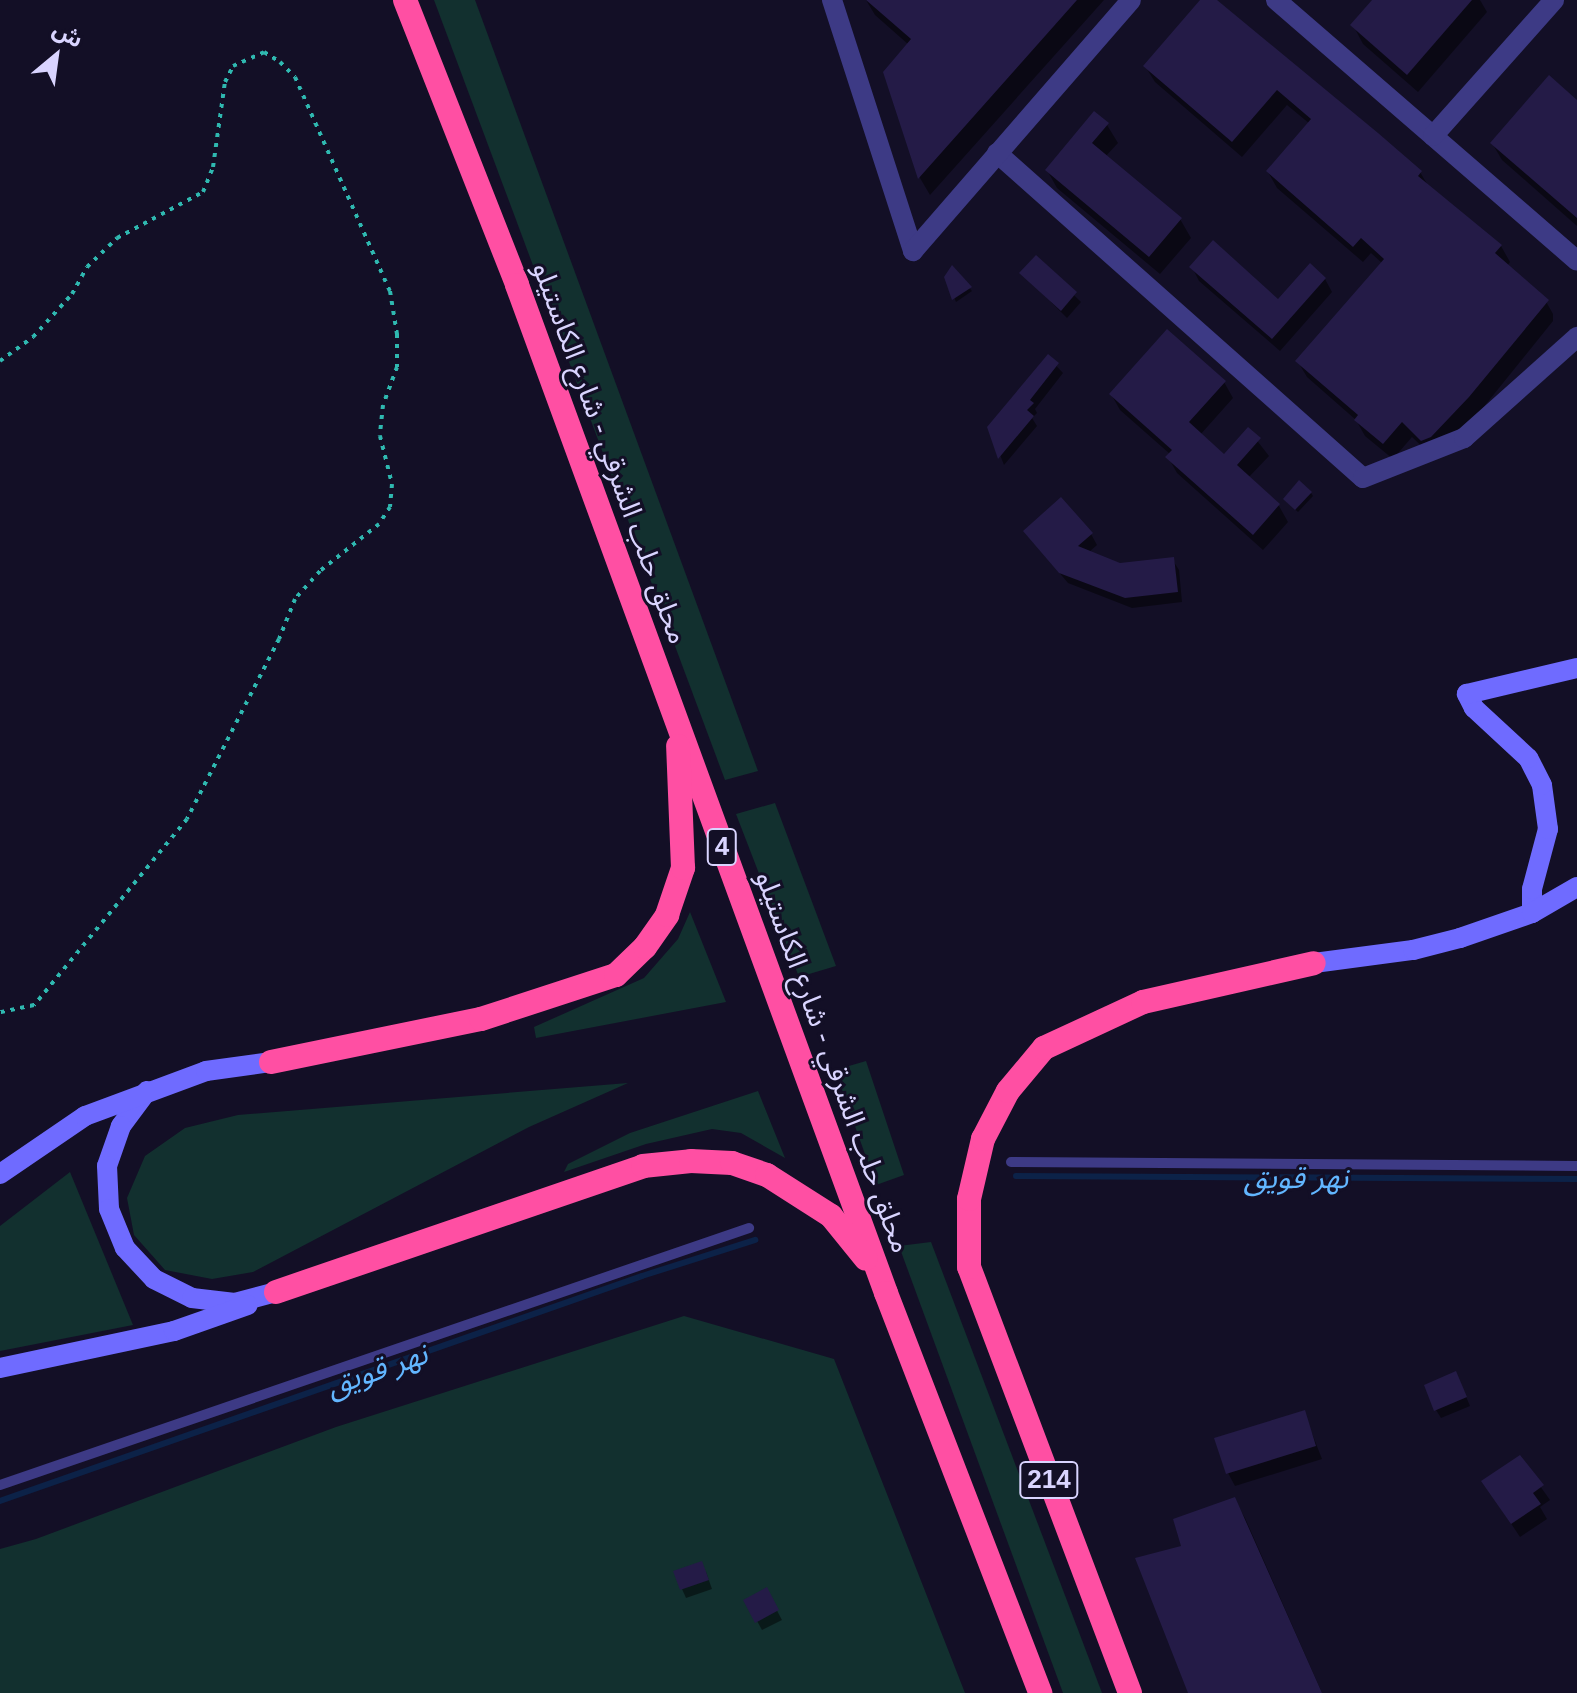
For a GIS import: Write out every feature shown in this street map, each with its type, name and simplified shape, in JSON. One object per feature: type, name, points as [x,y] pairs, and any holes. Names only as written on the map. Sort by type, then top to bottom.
[{"type":"highway","name":"محلق حلب الشرقي - شارع الكاستيلو","points":[[405,0],[517,285],[886,1293],[1040,1693]]},
{"type":"highway","points":[[271,1062],[481,1019],[616,975],[645,947],[667,915],[683,868],[677,723]]},
{"type":"highway","name":"214","points":[[1130,1693],[969,1267],[968,1210],[983,1139],[1008,1091],[1044,1048],[1143,1002],[1314,963]]},
{"type":"highway","points":[[276,1292],[643,1166],[691,1161],[732,1163],[767,1175],[831,1216],[857,1244],[886,1293]]},
{"type":"main road","points":[[1532,913],[1532,889],[1548,829],[1542,785],[1528,758],[1474,708],[1467,694],[1577,668]]},
{"type":"main road","points":[[1314,963],[1413,950],[1460,938],[1532,913],[1577,887]]},
{"type":"main road","points":[[0,1174],[85,1116],[206,1071],[271,1062]]},
{"type":"main road","points":[[147,1091],[121,1126],[107,1166],[109,1209],[125,1248],[154,1279],[192,1298],[235,1303],[276,1292]]},
{"type":"main road","points":[[0,1368],[174,1331],[226,1315],[276,1292]]},
{"type":"street","points":[[832,0],[913,251],[1131,0]]},
{"type":"street","points":[[1276,0],[1577,261]]},
{"type":"street","points":[[1433,136],[1554,0]]},
{"type":"street","points":[[997,153],[1363,478],[1464,438],[1577,337]]},
{"type":"lane","points":[[1011,1162],[1577,1166]]},
{"type":"lane","points":[[0,1485],[749,1228]]},
{"type":"path","points":[[0,361],[33,337],[72,294],[87,267],[117,238],[203,192],[213,167],[225,82],[233,66],[264,52],[280,62],[295,77],[390,291],[397,334],[397,367],[383,405],[380,436],[392,484],[390,507],[379,524],[320,571],[295,599],[279,639],[187,819],[34,1005],[0,1012]]},
{"type":"green space","points":[[434,0],[475,0],[758,771],[725,780]]},
{"type":"green space","points":[[775,803],[836,966],[799,977],[736,814]]},
{"type":"green space","points":[[690,912],[726,1002],[536,1038],[534,1027],[644,978],[678,939]]},
{"type":"green space","points":[[866,1061],[904,1175],[876,1185],[835,1070]]},
{"type":"green space","points":[[628,1083],[529,1127],[253,1272],[212,1279],[165,1270],[134,1235],[127,1198],[145,1156],[185,1128],[238,1115]]},
{"type":"green space","points":[[758,1091],[785,1158],[741,1133],[712,1129],[646,1144],[564,1172],[568,1164],[630,1133]]},
{"type":"green space","points":[[70,1172],[133,1325],[0,1351],[0,1226]]},
{"type":"green space","points":[[931,1242],[1102,1693],[1063,1693],[899,1246]]},
{"type":"green space","points":[[684,1316],[834,1359],[965,1693],[0,1693],[0,1549],[36,1539],[336,1427]]},
{"type":"building","points":[[866,0],[1077,0],[918,179],[883,72],[911,39]]},
{"type":"building","points":[[1200,0],[1217,0],[1378,133],[1422,171],[1418,176],[1502,245],[1495,253],[1549,300],[1469,397],[1431,437],[1421,441],[1402,422],[1383,444],[1354,420],[1358,415],[1295,361],[1384,259],[1361,238],[1353,247],[1266,171],[1311,119],[1277,90],[1232,142],[1143,66]]},
{"type":"building","points":[[1372,0],[1472,0],[1407,75],[1350,25]]},
{"type":"building","points":[[1549,75],[1577,100],[1577,218],[1490,143]]},
{"type":"building","points":[[1094,111],[1109,123],[1092,143],[1182,218],[1149,257],[1045,170]]},
{"type":"building","points":[[1213,240],[1278,299],[1310,263],[1326,278],[1272,339],[1189,267]]},
{"type":"building","points":[[1036,255],[1077,292],[1061,311],[1019,273]]},
{"type":"building","points":[[952,265],[972,287],[952,300],[944,277]]},
{"type":"building","points":[[1167,329],[1226,381],[1189,422],[1224,454],[1248,427],[1261,438],[1237,465],[1280,504],[1253,535],[1165,457],[1172,450],[1109,394]]},
{"type":"building","points":[[1048,354],[1059,363],[1030,400],[1034,403],[1027,410],[1034,416],[998,459],[987,427]]},
{"type":"building","points":[[1299,480],[1312,492],[1295,510],[1283,499]]},
{"type":"building","points":[[1061,497],[1093,533],[1078,546],[1120,563],[1174,557],[1178,592],[1125,598],[1059,573],[1023,531]]},
{"type":"building","points":[[1456,1371],[1467,1397],[1434,1411],[1424,1385]]},
{"type":"building","points":[[1305,1410],[1316,1446],[1226,1474],[1214,1438]]},
{"type":"building","points":[[1520,1455],[1544,1485],[1533,1493],[1541,1504],[1511,1524],[1481,1481]]},
{"type":"building","points":[[1235,1497],[1322,1693],[1188,1693],[1135,1558],[1181,1546],[1173,1519]]},
{"type":"building","points":[[702,1561],[709,1580],[680,1590],[673,1571]]},
{"type":"building","points":[[767,1587],[779,1610],[755,1623],[743,1600]]},
{"type":"waterway","name":"نهر قويق","points":[[1016,1176],[1577,1179]]},
{"type":"waterway","name":"نهر قويق","points":[[0,1501],[642,1276],[755,1240]]}]
